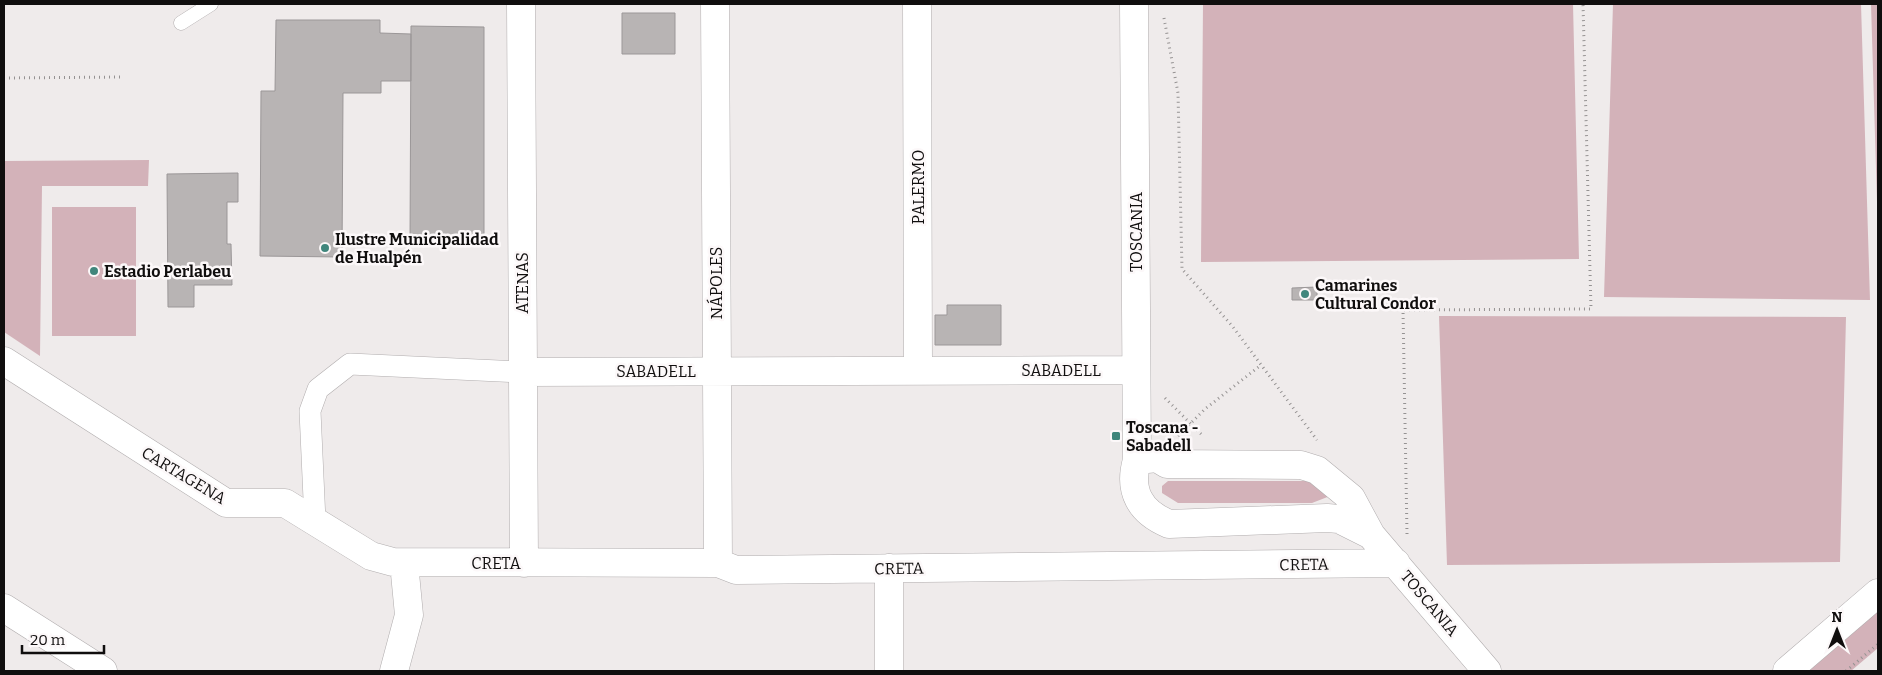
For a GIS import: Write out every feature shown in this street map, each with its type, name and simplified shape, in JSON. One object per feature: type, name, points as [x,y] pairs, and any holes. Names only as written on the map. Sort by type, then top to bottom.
[{"type":"street","name":"ATENAS","points":[[521,4],[524,563]]},
{"type":"street","name":"NÁPOLES","points":[[715,4],[718,563]]},
{"type":"street","name":"PALERMO","points":[[917,4],[918,370]]},
{"type":"street","name":"TOSCANIA","points":[[1134,4],[1136,370],[1147,459],[1132,476],[1137,497],[1152,517],[1169,524],[1327,518],[1339,520],[1371,535]]},
{"type":"street","name":"CARTAGENA","points":[[4,361],[226,503],[285,504],[371,556],[381,560],[404,563]]},
{"type":"street","name":"SABADELL","points":[[315,521],[310,411],[318,389],[350,364],[523,372],[1136,370]]},
{"type":"street","name":"TOSCANIA","points":[[1147,459],[1167,464],[1301,465],[1317,470],[1351,498],[1371,535],[1487,671]]},
{"type":"street","name":"CRETA","points":[[404,563],[718,563],[736,570],[1396,563]]},
{"type":"street","points":[[394,671],[409,615],[404,563]]},
{"type":"street","points":[[888,671],[889,568]]},
{"type":"street","points":[[1786,671],[1878,593]]},
{"type":"street","points":[[4,608],[103,671]]},
{"type":"lane","points":[[181,24],[210,4]]},
{"type":"path","points":[[1407,539],[1403,310],[1591,309],[1583,4]]},
{"type":"path","points":[[1164,16],[1178,93],[1182,269],[1233,327],[1320,444]]},
{"type":"path","points":[[4,78],[124,77]]},
{"type":"path","points":[[1147,459],[1191,424],[1205,409],[1261,365]]},
{"type":"path","points":[[1136,370],[1232,465]]},
{"type":"path","points":[[1846,671],[1878,644]]},
{"type":"shaded area","points":[[1203,4],[1573,4],[1579,259],[1201,262]]},
{"type":"shaded area","points":[[1613,4],[1861,4],[1870,300],[1604,297]]},
{"type":"shaded area","points":[[1871,4],[1878,4],[1878,235]]},
{"type":"shaded area","points":[[149,160],[148,186],[42,186],[40,356],[4,332],[4,161]]},
{"type":"shaded area","name":"Estadio Perlabeu","points":[[52,207],[136,207],[136,336],[52,336]]},
{"type":"shaded area","points":[[1439,316],[1846,317],[1840,562],[1447,565]]},
{"type":"shaded area","points":[[1168,481],[1320,481],[1330,496],[1312,503],[1178,503],[1162,493],[1162,486]]},
{"type":"shaded area","points":[[1878,611],[1878,648],[1851,671],[1807,671]]},
{"type":"building","points":[[622,13],[675,13],[675,54],[622,54]]},
{"type":"building","points":[[276,20],[380,20],[380,33],[411,34],[411,81],[381,81],[381,93],[343,93],[342,257],[260,256],[261,91],[275,91]]},
{"type":"building","points":[[411,26],[484,27],[484,243],[410,243]]},
{"type":"building","points":[[238,173],[238,202],[227,202],[227,244],[231,244],[232,285],[194,285],[194,307],[168,307],[167,174]]},
{"type":"building","name":"Camarines Cultural Condor","points":[[1317,287],[1317,300],[1292,300],[1292,288]]},
{"type":"building","points":[[947,305],[1001,305],[1001,345],[935,345],[935,315],[947,315]]},
{"type":"place","name":"Ilustre Municipalidad de Hualpén","points":[[325,248]]},
{"type":"place","name":"Estadio Perlabeu","points":[[94,271]]},
{"type":"place","name":"Camarines Cultural Condor","points":[[1305,294]]},
{"type":"place","name":"Toscana - Sabadell","points":[[1116,436]]}]
